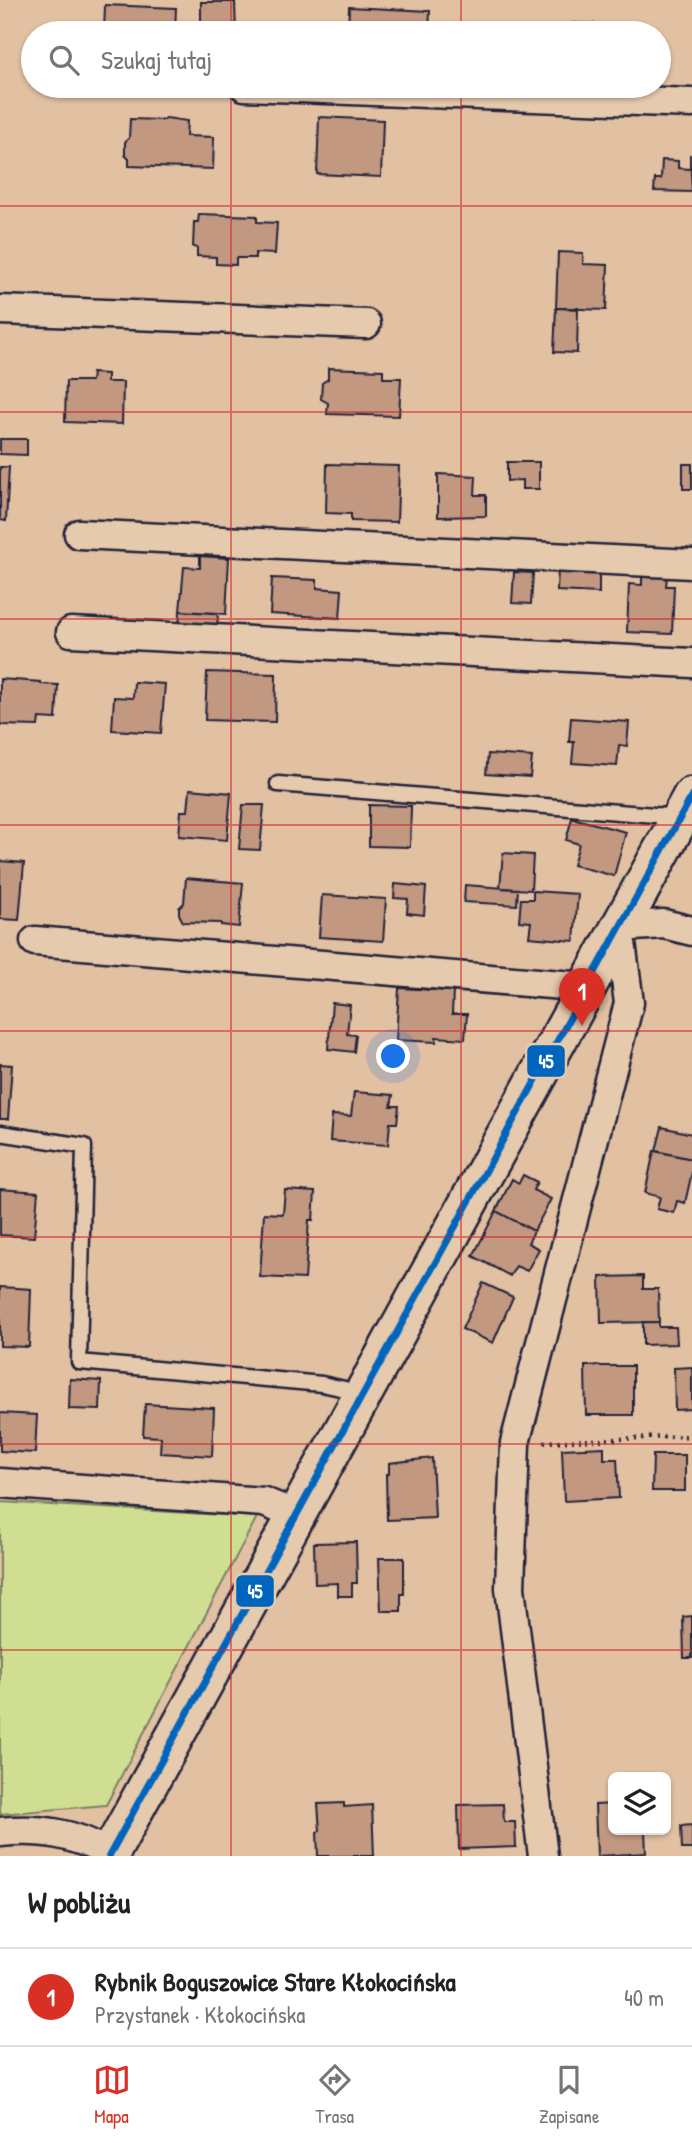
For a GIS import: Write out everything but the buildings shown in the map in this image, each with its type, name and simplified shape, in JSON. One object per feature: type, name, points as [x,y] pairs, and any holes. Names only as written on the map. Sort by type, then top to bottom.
[{"type":"street","points":[[560,98],[692,103]]},
{"type":"street","points":[[0,310],[366,324]]},
{"type":"street","points":[[79,534],[692,564]]},
{"type":"street","points":[[71,632],[692,663]]},
{"type":"street","points":[[0,1832],[20,1830],[62,1834],[80,1839],[109,1855],[686,806]]},
{"type":"street","points":[[619,927],[664,924],[692,931]]},
{"type":"street","points":[[543,1856],[510,1588],[515,1443],[629,1003],[619,927]]},
{"type":"street","points":[[35,941],[586,987]]},
{"type":"street","points":[[0,1483],[264,1502],[296,1515]]},
{"type":"lane","points":[[278,784],[686,806]]},
{"type":"lane","points":[[0,1133],[84,1146],[79,1362],[322,1384],[363,1393]]},
{"type":"path","points":[[515,1443],[692,1436]]},
{"type":"green space","points":[[0,1502],[257,1517],[106,1805],[0,1814]]},
{"type":"transit line","name":"45","points":[[109,1856],[692,796]]},
{"type":"place","name":"Rybnik Boguszowice Stare Kłokocińska","points":[[582,1026]]}]
